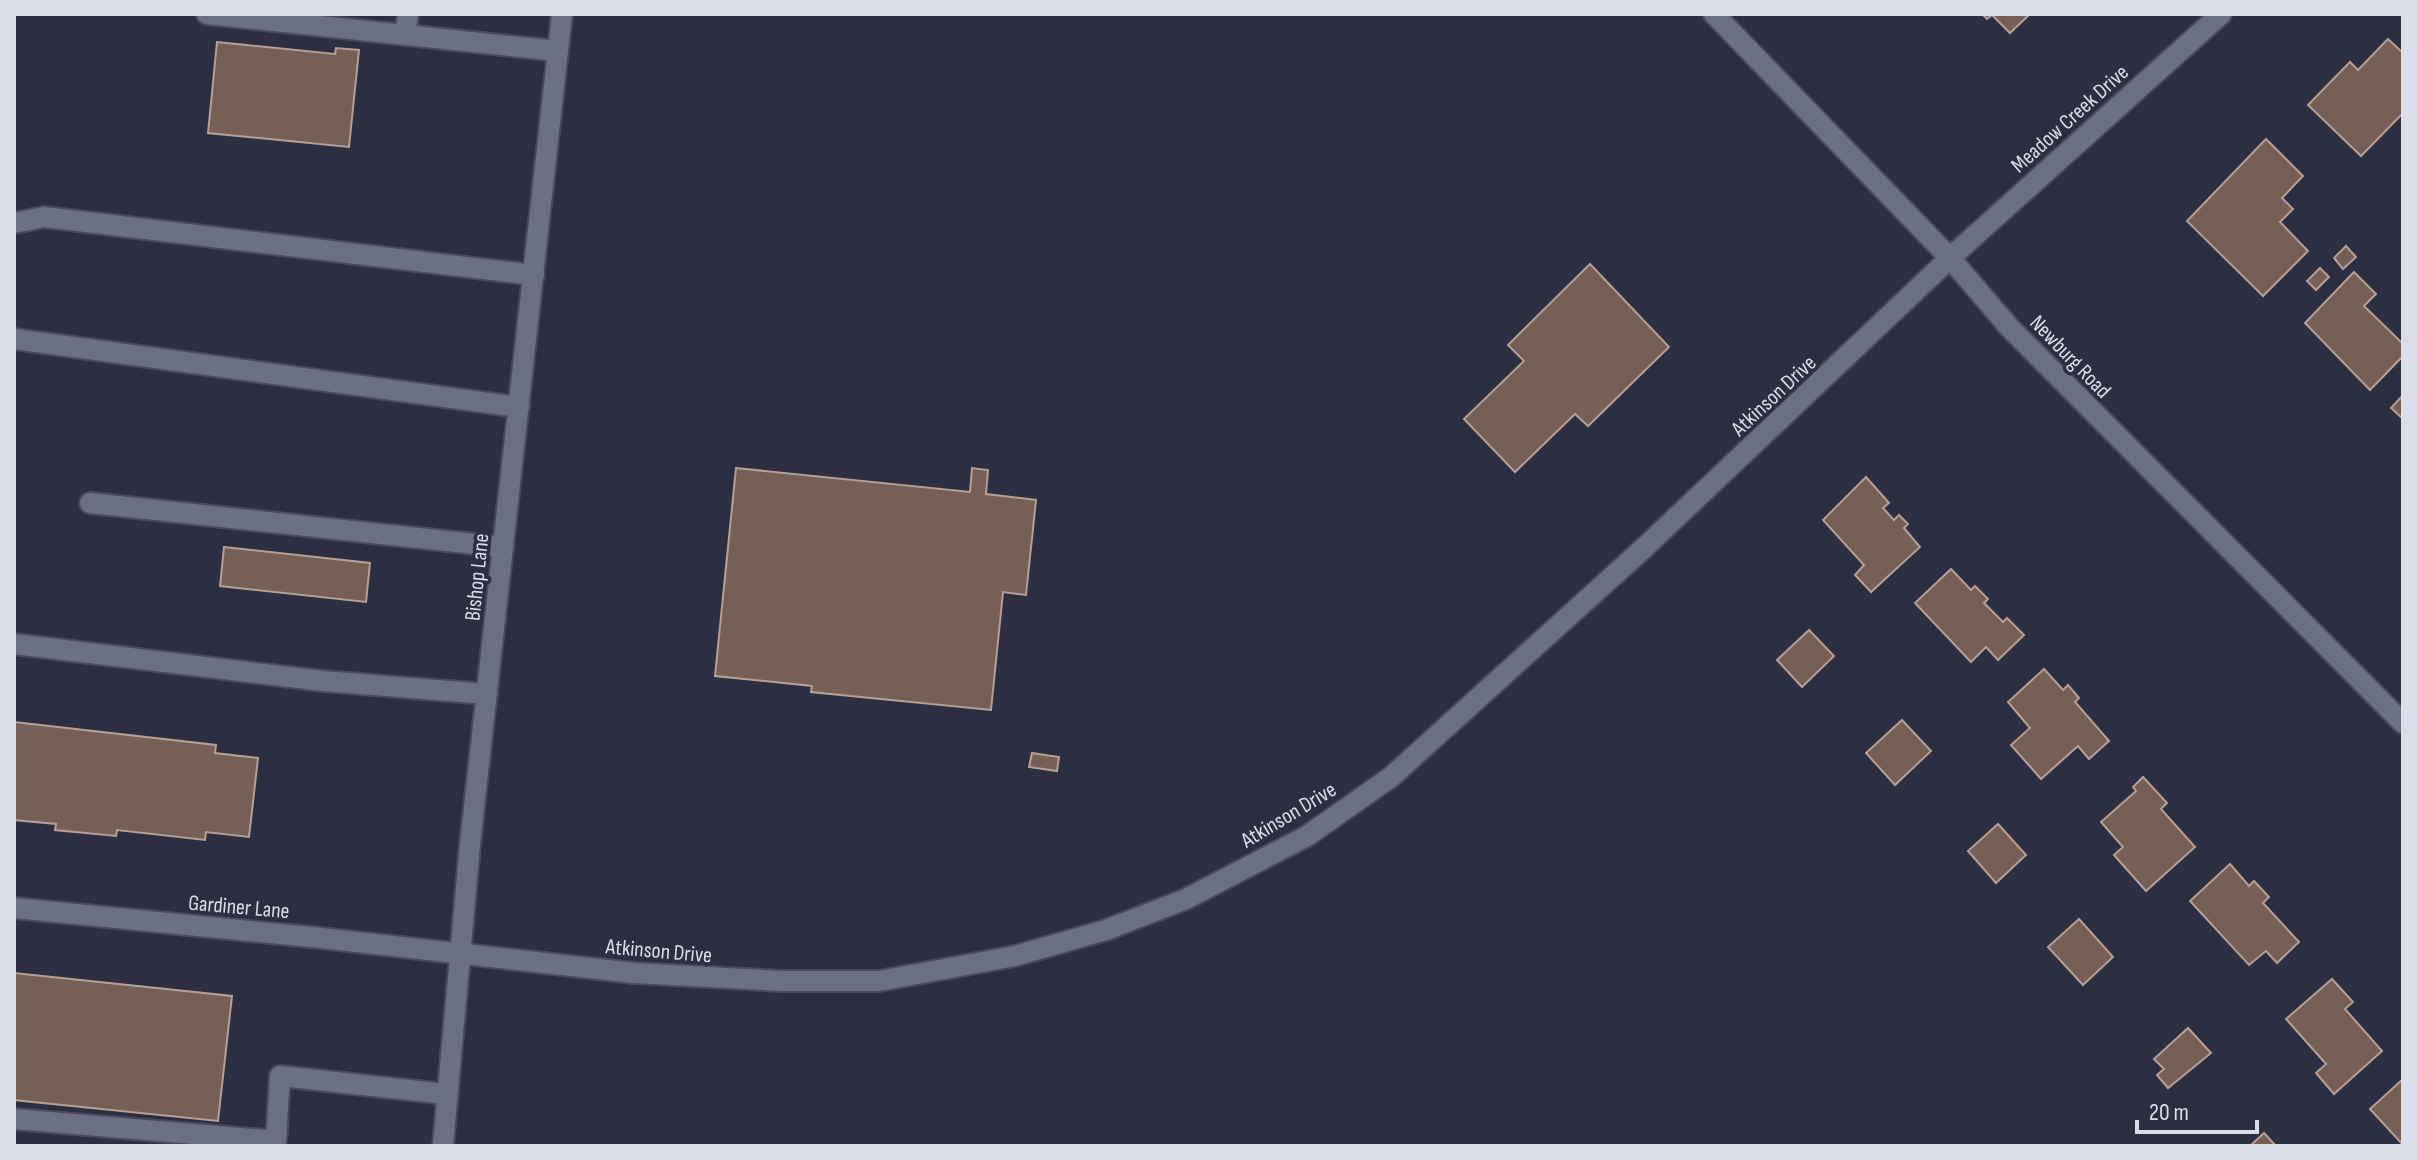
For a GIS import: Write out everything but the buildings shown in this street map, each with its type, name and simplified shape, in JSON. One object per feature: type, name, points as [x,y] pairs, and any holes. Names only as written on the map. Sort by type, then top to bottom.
[{"type":"street","points":[[207,14],[407,24],[558,51]]},
{"type":"street","name":"Bishop Lane","points":[[443,1146],[487,694],[562,14]]},
{"type":"street","name":"Newburg Road","points":[[1714,14],[1950,258],[2009,327],[2403,723]]},
{"type":"street","name":"Meadow Creek Drive","points":[[1950,258],[2221,14]]},
{"type":"street","points":[[16,220],[44,217],[534,275]]},
{"type":"street","name":"Atkinson Drive","points":[[460,956],[690,979],[879,981],[1015,956],[1106,930],[1186,899],[1307,836],[1391,777],[1680,515],[1950,258]]},
{"type":"street","points":[[14,339],[519,407]]},
{"type":"street","points":[[90,503],[503,547]]},
{"type":"street","points":[[14,644],[323,681],[487,694]]},
{"type":"street","name":"Gardiner Lane","points":[[14,908],[321,938],[460,956]]},
{"type":"street","points":[[14,1119],[276,1141],[280,1076],[446,1094]]}]
